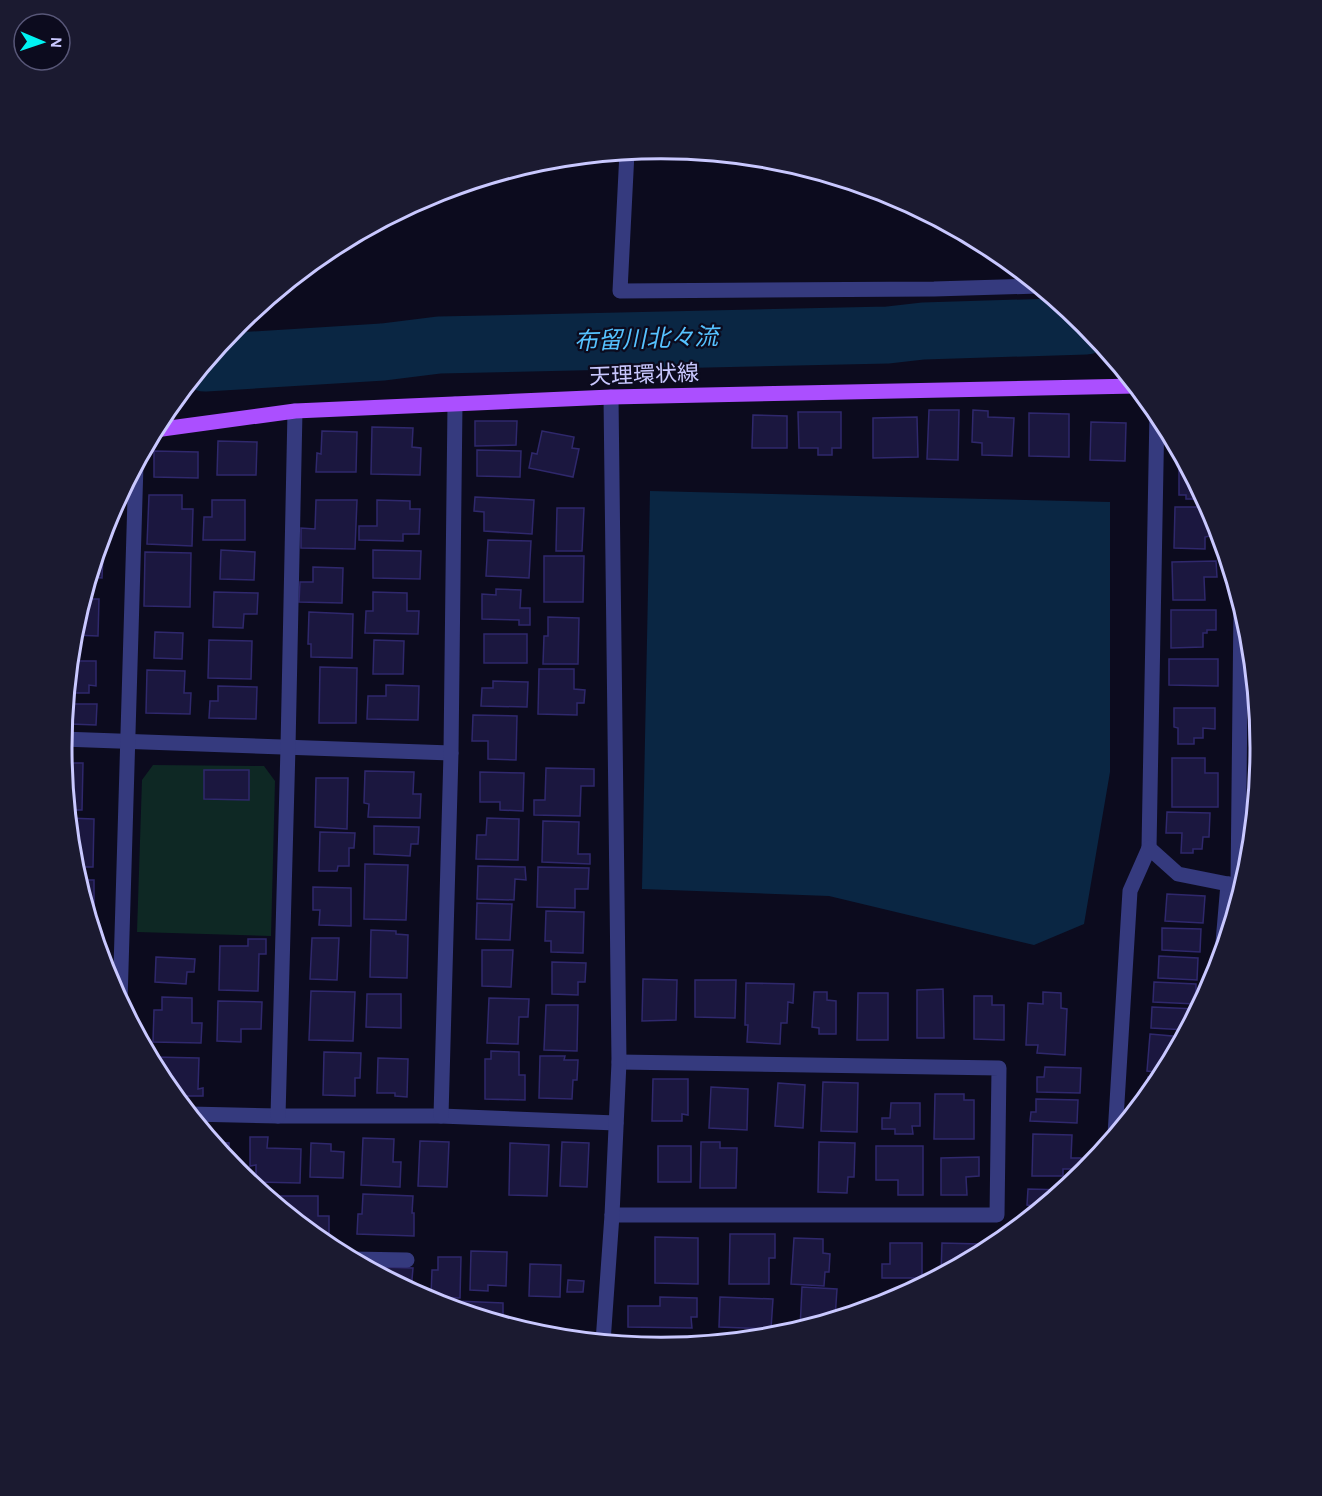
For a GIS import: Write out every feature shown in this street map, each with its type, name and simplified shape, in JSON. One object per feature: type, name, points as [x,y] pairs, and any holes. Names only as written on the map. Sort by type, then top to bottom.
[{"type":"main road","name":"天理環状線","points":[[166,428],[295,411],[610,397],[1126,386]]},
{"type":"street","points":[[627,160],[620,291],[1026,286]]},
{"type":"street","points":[[604,1334],[619,1062],[610,397]]},
{"type":"street","points":[[441,1116],[451,753],[455,405]]},
{"type":"street","points":[[278,1116],[295,411]]},
{"type":"street","points":[[1116,1122],[1130,891],[1149,848],[1156,429]]},
{"type":"street","points":[[121,981],[135,482]]},
{"type":"street","points":[[1236,875],[1240,641]]},
{"type":"street","points":[[72,739],[451,753]]},
{"type":"street","points":[[1149,848],[1178,874],[1234,885]]},
{"type":"street","points":[[612,1215],[997,1215],[999,1068],[619,1062]]},
{"type":"street","points":[[200,1114],[441,1116],[616,1123]]},
{"type":"street","points":[[370,1260],[406,1260]]},
{"type":"green space","points":[[153,765],[264,766],[275,781],[271,936],[137,932],[142,780]]},
{"type":"water","points":[[650,491],[1110,502],[1110,772],[1084,924],[1034,945],[829,896],[642,889]]},
{"type":"building","points":[[929,410],[959,410],[958,460],[927,459]]},
{"type":"building","points":[[973,410],[988,411],[988,417],[1014,418],[1012,456],[982,455],[982,443],[972,442]]},
{"type":"building","points":[[798,412],[841,412],[841,448],[832,448],[832,455],[818,455],[818,448],[799,448]]},
{"type":"building","points":[[1029,413],[1069,414],[1069,457],[1029,456]]},
{"type":"building","points":[[753,415],[787,416],[787,448],[752,448]]},
{"type":"building","points":[[917,417],[918,457],[873,458],[873,418]]},
{"type":"building","points":[[475,421],[517,421],[516,445],[475,446]]},
{"type":"building","points":[[1091,422],[1126,423],[1125,461],[1090,460]]},
{"type":"building","points":[[372,427],[413,428],[412,447],[421,448],[420,475],[371,474]]},
{"type":"building","points":[[322,431],[357,432],[356,472],[316,472],[317,453],[321,454]]},
{"type":"building","points":[[542,431],[574,437],[572,448],[579,449],[573,477],[529,468],[532,453],[537,454]]},
{"type":"building","points":[[218,441],[257,442],[256,475],[217,475]]},
{"type":"building","points":[[477,450],[521,451],[520,477],[477,476]]},
{"type":"building","points":[[154,451],[198,452],[198,478],[154,477]]},
{"type":"building","points":[[1179,469],[1194,499],[1186,499],[1186,495],[1179,495]]},
{"type":"building","points":[[149,495],[182,495],[182,509],[193,509],[192,546],[147,544]]},
{"type":"building","points":[[475,497],[534,500],[532,534],[484,531],[484,512],[474,511]]},
{"type":"building","points":[[212,500],[245,500],[245,540],[203,540],[204,517],[212,517]]},
{"type":"building","points":[[316,500],[357,500],[355,549],[301,548],[301,528],[315,529]]},
{"type":"building","points":[[377,500],[410,501],[410,509],[420,509],[419,534],[403,534],[403,541],[359,540],[359,526],[377,526]]},
{"type":"building","points":[[1175,507],[1198,507],[1210,536],[1205,537],[1205,549],[1174,548]]},
{"type":"building","points":[[557,508],[584,508],[582,551],[556,551]]},
{"type":"building","points":[[488,540],[531,541],[529,578],[486,576]]},
{"type":"building","points":[[221,550],[255,552],[254,580],[220,579]]},
{"type":"building","points":[[373,550],[421,551],[420,579],[373,578]]},
{"type":"building","points":[[145,552],[191,553],[190,607],[144,606]]},
{"type":"building","points":[[544,556],[584,556],[583,602],[544,602]]},
{"type":"building","points":[[103,560],[102,578],[97,578]]},
{"type":"building","points":[[1216,561],[1217,577],[1204,577],[1205,600],[1173,600],[1172,562]]},
{"type":"building","points":[[313,567],[343,568],[342,603],[299,602],[300,582],[313,582]]},
{"type":"building","points":[[496,589],[521,590],[520,608],[530,608],[530,625],[519,625],[519,620],[482,619],[482,594],[496,595]]},
{"type":"building","points":[[214,592],[258,593],[257,614],[244,614],[243,628],[213,627]]},
{"type":"building","points":[[373,592],[407,593],[407,611],[419,611],[418,634],[365,633],[366,611],[373,611]]},
{"type":"building","points":[[91,599],[99,599],[98,636],[83,635]]},
{"type":"building","points":[[1171,610],[1216,610],[1216,630],[1207,630],[1207,633],[1203,633],[1203,647],[1171,648]]},
{"type":"building","points":[[309,612],[353,614],[352,658],[311,657],[311,644],[308,644]]},
{"type":"building","points":[[548,617],[579,618],[578,664],[543,664],[544,636],[548,636]]},
{"type":"building","points":[[155,632],[183,633],[182,659],[154,658]]},
{"type":"building","points":[[484,634],[527,634],[527,663],[484,663]]},
{"type":"building","points":[[209,640],[252,641],[251,679],[208,678]]},
{"type":"building","points":[[374,640],[404,641],[403,674],[373,674]]},
{"type":"building","points":[[1169,659],[1218,659],[1218,686],[1169,685]]},
{"type":"building","points":[[79,661],[96,661],[96,686],[89,685],[89,693],[75,693]]},
{"type":"building","points":[[320,667],[357,668],[356,723],[319,723]]},
{"type":"building","points":[[539,669],[574,669],[574,689],[585,690],[584,703],[577,703],[577,715],[538,714]]},
{"type":"building","points":[[147,670],[185,671],[184,693],[191,693],[190,714],[146,713]]},
{"type":"building","points":[[493,681],[528,682],[527,707],[481,706],[482,688],[493,688]]},
{"type":"building","points":[[386,685],[419,686],[418,720],[367,719],[368,696],[386,696]]},
{"type":"building","points":[[218,686],[257,687],[256,719],[209,718],[210,701],[218,701]]},
{"type":"building","points":[[74,704],[97,704],[96,725],[73,724]]},
{"type":"building","points":[[1174,708],[1215,708],[1215,729],[1203,728],[1203,738],[1194,738],[1194,744],[1178,744],[1178,728],[1174,727]]},
{"type":"building","points":[[473,715],[517,716],[516,760],[488,759],[488,741],[472,741]]},
{"type":"building","points":[[1172,758],[1205,758],[1205,773],[1218,773],[1218,807],[1172,807]]},
{"type":"building","points":[[72,763],[83,763],[82,810],[75,810]]},
{"type":"building","points":[[546,768],[594,769],[594,786],[581,786],[580,816],[534,815],[534,800],[545,800]]},
{"type":"building","points":[[204,770],[249,770],[249,800],[204,799]]},
{"type":"building","points":[[365,771],[414,772],[413,794],[421,794],[420,818],[368,817],[369,804],[364,803]]},
{"type":"building","points":[[480,772],[524,773],[523,811],[500,810],[500,802],[480,802]]},
{"type":"building","points":[[316,778],[348,778],[347,829],[315,827]]},
{"type":"building","points":[[1167,812],[1210,813],[1209,837],[1203,837],[1202,849],[1193,849],[1193,853],[1181,853],[1182,833],[1166,833]]},
{"type":"building","points":[[76,818],[94,819],[93,867],[84,867]]},
{"type":"building","points":[[487,818],[519,819],[518,860],[476,859],[477,835],[486,835]]},
{"type":"building","points":[[543,821],[579,822],[578,854],[590,854],[590,864],[542,862]]},
{"type":"building","points":[[374,826],[419,827],[418,844],[411,844],[410,856],[374,854]]},
{"type":"building","points":[[320,832],[355,833],[354,848],[349,848],[349,866],[338,866],[337,871],[319,871]]},
{"type":"building","points":[[365,864],[408,865],[406,920],[364,919]]},
{"type":"building","points":[[478,866],[525,867],[526,880],[515,879],[514,900],[477,899]]},
{"type":"building","points":[[538,867],[589,868],[588,889],[575,889],[575,908],[537,907]]},
{"type":"building","points":[[87,880],[94,880],[94,907]]},
{"type":"building","points":[[313,887],[351,888],[351,926],[319,925],[320,910],[313,910]]},
{"type":"building","points":[[1167,894],[1205,896],[1203,923],[1165,921]]},
{"type":"building","points":[[477,903],[512,904],[510,940],[476,939]]},
{"type":"building","points":[[546,911],[584,912],[583,953],[551,952],[551,941],[545,941]]},
{"type":"building","points":[[1162,928],[1201,929],[1200,952],[1162,950]]},
{"type":"building","points":[[371,930],[396,931],[396,934],[408,935],[407,978],[370,977]]},
{"type":"building","points":[[312,938],[339,938],[337,980],[310,979]]},
{"type":"building","points":[[248,939],[266,939],[266,954],[259,954],[258,991],[219,990],[220,946],[248,946]]},
{"type":"building","points":[[482,950],[513,950],[511,987],[482,986]]},
{"type":"building","points":[[1159,956],[1198,958],[1197,980],[1158,978]]},
{"type":"building","points":[[156,957],[195,959],[194,972],[187,972],[186,984],[155,982]]},
{"type":"building","points":[[552,962],[586,963],[585,982],[578,982],[578,995],[552,994]]},
{"type":"building","points":[[643,979],[677,980],[676,1020],[642,1021]]},
{"type":"building","points":[[695,980],[736,980],[735,1018],[695,1017]]},
{"type":"building","points":[[1154,982],[1196,984],[1196,993],[1191,1004],[1153,1002]]},
{"type":"building","points":[[746,983],[794,984],[793,1003],[788,1002],[787,1023],[781,1023],[780,1044],[747,1042]]},
{"type":"building","points":[[943,989],[944,1038],[917,1038],[917,990]]},
{"type":"building","points":[[311,991],[355,992],[353,1041],[309,1040]]},
{"type":"building","points":[[814,992],[827,992],[827,1000],[836,1001],[836,1034],[819,1034],[819,1028],[812,1027]]},
{"type":"building","points":[[1043,992],[1061,993],[1061,1008],[1067,1009],[1065,1055],[1037,1053],[1038,1045],[1026,1045],[1028,1003],[1043,1004]]},
{"type":"building","points":[[858,993],[888,993],[888,1040],[857,1040]]},
{"type":"building","points":[[367,994],[401,994],[401,1028],[366,1027]]},
{"type":"building","points":[[974,996],[992,996],[992,1005],[1004,1005],[1004,1040],[974,1039]]},
{"type":"building","points":[[162,997],[192,998],[192,1023],[202,1023],[201,1043],[153,1042],[154,1010],[162,1010]]},
{"type":"building","points":[[489,998],[529,999],[528,1017],[519,1017],[518,1044],[487,1043]]},
{"type":"building","points":[[218,1001],[262,1002],[261,1029],[241,1029],[241,1042],[217,1041]]},
{"type":"building","points":[[546,1005],[578,1005],[577,1051],[544,1050]]},
{"type":"building","points":[[1152,1007],[1189,1009],[1178,1030],[1151,1028]]},
{"type":"building","points":[[1150,1034],[1175,1036],[1153,1072],[1147,1071]]},
{"type":"building","points":[[491,1051],[519,1052],[519,1075],[525,1075],[525,1100],[485,1099],[485,1059],[491,1059]]},
{"type":"building","points":[[324,1052],[361,1053],[360,1078],[355,1078],[355,1096],[323,1095]]},
{"type":"building","points":[[540,1056],[565,1056],[564,1060],[578,1060],[577,1080],[573,1080],[572,1099],[539,1098]]},
{"type":"building","points":[[160,1057],[199,1058],[198,1089],[203,1088],[203,1096],[186,1096]]},
{"type":"building","points":[[378,1058],[408,1059],[407,1097],[395,1096],[395,1093],[377,1093]]},
{"type":"building","points":[[1045,1067],[1081,1068],[1080,1093],[1037,1092],[1037,1077],[1044,1077]]},
{"type":"building","points":[[653,1079],[688,1079],[688,1115],[682,1114],[682,1121],[652,1121]]},
{"type":"building","points":[[823,1082],[858,1083],[857,1132],[821,1131]]},
{"type":"building","points":[[778,1083],[805,1085],[803,1128],[775,1126]]},
{"type":"building","points":[[711,1087],[748,1089],[747,1130],[709,1128]]},
{"type":"building","points":[[935,1094],[964,1094],[964,1100],[974,1100],[974,1139],[934,1139]]},
{"type":"building","points":[[1036,1099],[1078,1100],[1077,1123],[1030,1121],[1031,1112],[1036,1112]]},
{"type":"building","points":[[891,1103],[920,1103],[920,1126],[912,1126],[913,1134],[895,1134],[895,1129],[882,1129],[882,1118],[890,1118]]},
{"type":"building","points":[[1033,1134],[1072,1135],[1071,1158],[1081,1158],[1077,1164],[1072,1169],[1063,1169],[1063,1176],[1032,1176]]},
{"type":"building","points":[[250,1137],[268,1137],[267,1148],[301,1149],[300,1183],[264,1182],[256,1175],[256,1165],[250,1166]]},
{"type":"building","points":[[363,1138],[394,1139],[393,1162],[401,1162],[400,1187],[361,1185]]},
{"type":"building","points":[[420,1141],[449,1142],[447,1187],[418,1186]]},
{"type":"building","points":[[562,1142],[589,1143],[587,1187],[560,1186]]},
{"type":"building","points":[[701,1142],[720,1142],[720,1148],[737,1148],[736,1188],[700,1188]]},
{"type":"building","points":[[819,1142],[855,1143],[854,1177],[848,1177],[847,1193],[818,1192]]},
{"type":"building","points":[[311,1143],[331,1144],[331,1151],[344,1152],[343,1178],[310,1177]]},
{"type":"building","points":[[510,1143],[549,1145],[547,1196],[509,1195]]},
{"type":"building","points":[[658,1146],[691,1146],[691,1182],[658,1182]]},
{"type":"building","points":[[876,1146],[923,1146],[923,1195],[898,1195],[898,1180],[876,1180]]},
{"type":"building","points":[[979,1157],[979,1176],[966,1177],[967,1195],[941,1195],[941,1158]]},
{"type":"building","points":[[1028,1189],[1050,1190],[1031,1205],[1027,1205]]},
{"type":"building","points":[[363,1194],[413,1196],[414,1236],[357,1234],[358,1214],[362,1214]]},
{"type":"building","points":[[279,1196],[318,1196],[318,1216],[329,1216],[329,1233]]},
{"type":"building","points":[[730,1234],[775,1234],[775,1258],[769,1258],[769,1284],[729,1284]]},
{"type":"building","points":[[655,1237],[698,1238],[698,1284],[655,1283]]},
{"type":"building","points":[[794,1238],[823,1239],[823,1253],[830,1254],[829,1272],[825,1272],[824,1286],[791,1284]]},
{"type":"building","points":[[890,1243],[922,1243],[922,1276],[882,1278],[882,1264],[890,1264]]},
{"type":"building","points":[[942,1243],[978,1244],[955,1258],[941,1265]]},
{"type":"building","points":[[471,1251],[507,1252],[506,1286],[488,1285],[488,1291],[470,1290]]},
{"type":"building","points":[[438,1257],[461,1257],[460,1298],[451,1298],[431,1290],[432,1270],[438,1270]]},
{"type":"building","points":[[530,1264],[561,1265],[560,1297],[529,1296]]},
{"type":"building","points":[[383,1267],[413,1268],[412,1281]]},
{"type":"building","points":[[568,1280],[584,1281],[583,1292],[567,1292]]},
{"type":"building","points":[[802,1287],[837,1289],[836,1310],[800,1320]]},
{"type":"building","points":[[660,1297],[697,1298],[697,1317],[691,1317],[692,1328],[628,1327],[628,1306],[660,1306]]},
{"type":"building","points":[[720,1297],[773,1299],[771,1327],[719,1327]]},
{"type":"building","points":[[460,1301],[503,1303],[503,1315]]},
{"type":"waterway","name":"布留川北々流","points":[[216,362],[383,352],[439,345],[888,335],[923,331],[1071,326]]}]
